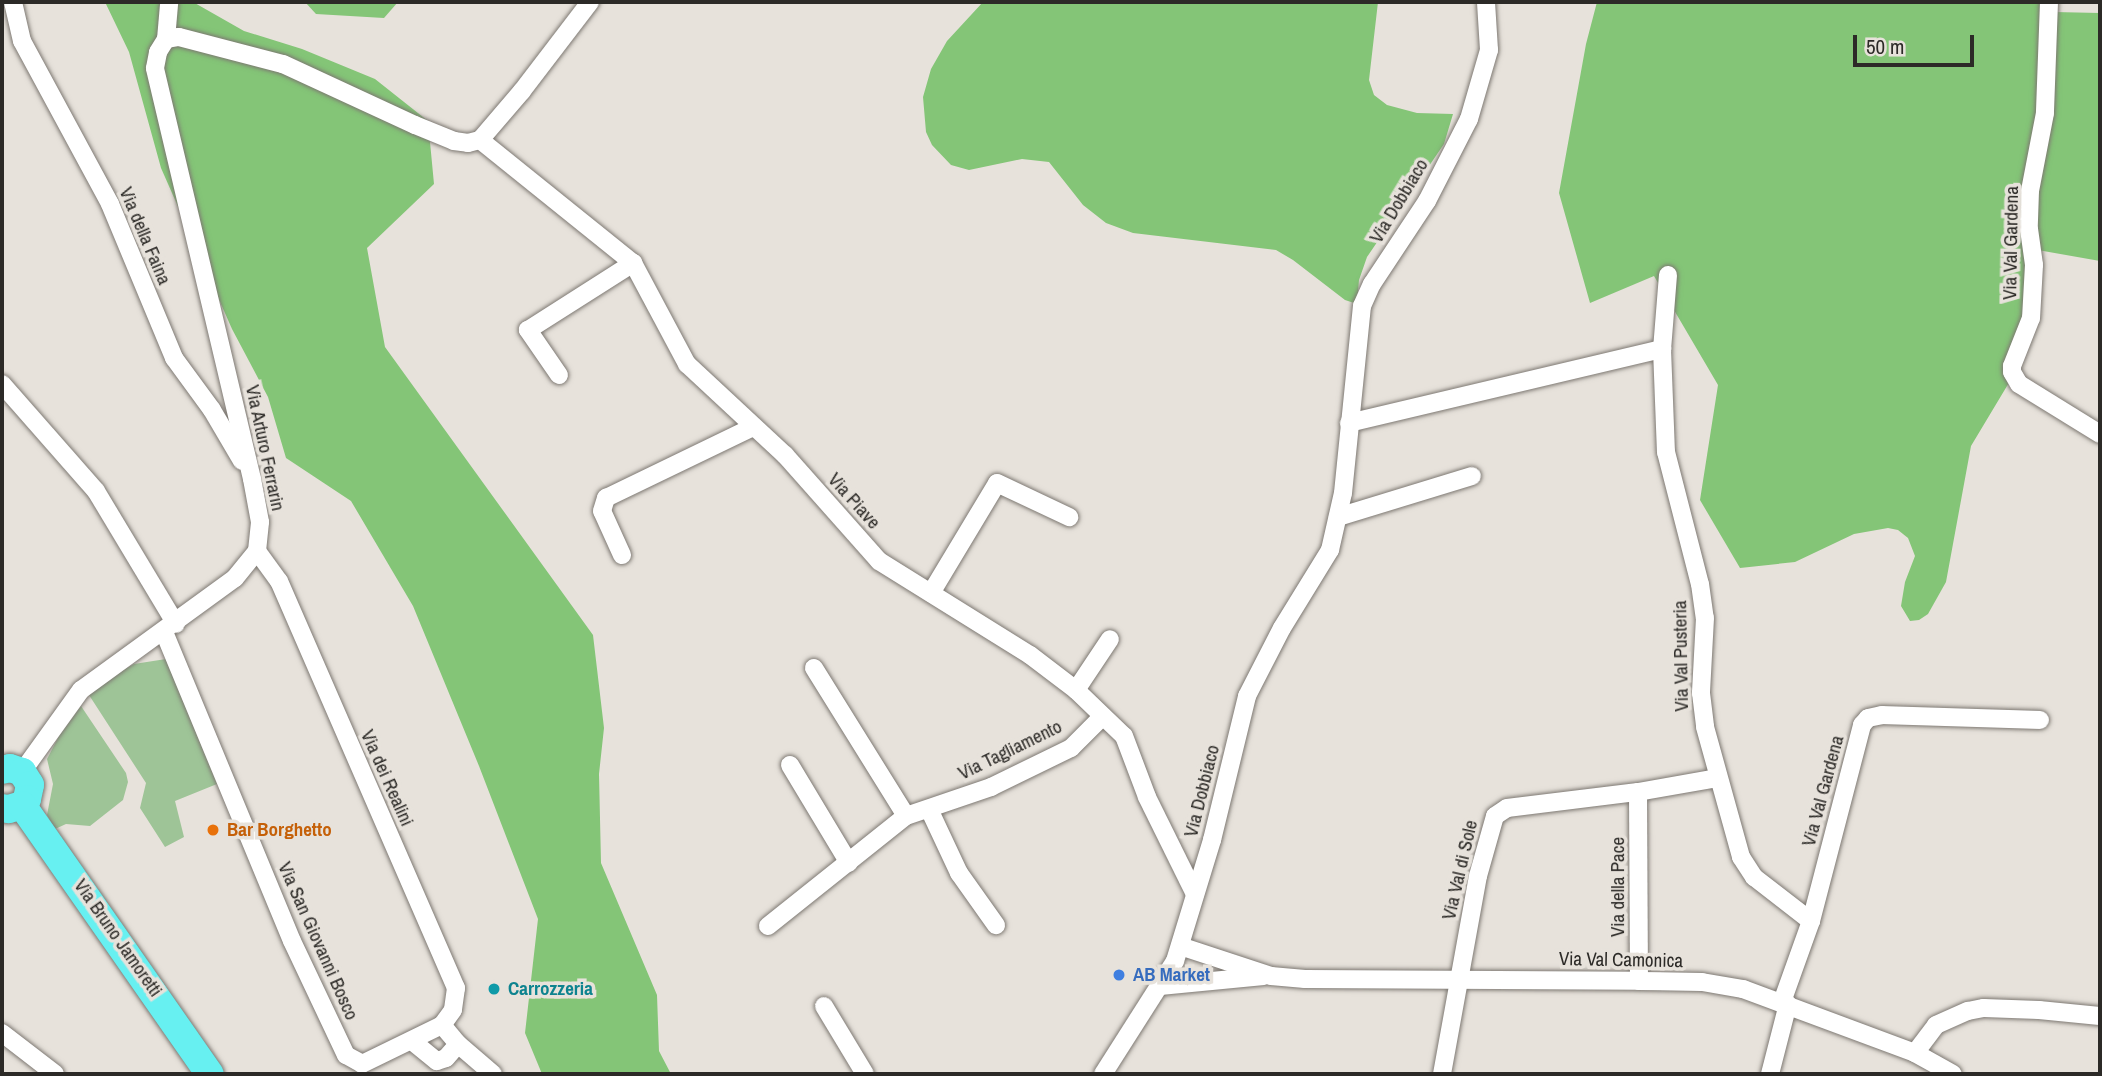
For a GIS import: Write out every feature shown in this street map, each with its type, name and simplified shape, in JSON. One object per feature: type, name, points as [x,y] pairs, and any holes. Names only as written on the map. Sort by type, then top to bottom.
[{"type":"main road","name":"Via Bruno Jamoretti","points":[[12,771],[30,785],[27,799],[12,806],[210,1074]]},
{"type":"street","name":"Via della Faina","points":[[13,2],[22,41],[110,204],[174,358],[212,410],[252,480]]},
{"type":"street","name":"Via Arturo Ferrarin","points":[[169,2],[166,39],[158,52],[155,68],[252,480],[260,522],[257,551]]},
{"type":"street","points":[[166,39],[179,37],[283,64],[454,141],[480,140],[522,91],[590,2]]},
{"type":"street","name":"Via Dobbiaco","points":[[1103,1074],[1175,961],[1212,840],[1247,696],[1282,628],[1330,550],[1343,493],[1362,306],[1372,284],[1427,201],[1469,119],[1489,50],[1486,2]]},
{"type":"street","name":"Via Val Gardena","points":[[2049,2],[2045,113],[2030,191],[2029,229],[2034,265],[2031,318],[2012,372],[2019,384],[2100,433]]},
{"type":"street","name":"Via Piave","points":[[480,140],[633,263],[687,364],[785,455],[879,561],[1030,655],[1076,690],[1124,736],[1147,797],[1195,894]]},
{"type":"street","points":[[559,375],[528,330],[633,263]]},
{"type":"street","name":"Via Val Pusteria","points":[[1668,275],[1662,349],[1666,452],[1700,584],[1705,618],[1700,692],[1704,727],[1741,857],[1754,877],[1811,920]]},
{"type":"street","points":[[1349,423],[1662,349]]},
{"type":"street","name":"Via San Giovanni Bosco","points":[[2,384],[96,491],[170,628],[292,940],[346,1055],[361,1069]]},
{"type":"street","points":[[622,555],[602,511],[606,498],[753,427]]},
{"type":"street","points":[[1338,517],[1472,476]]},
{"type":"street","points":[[931,593],[996,483],[1069,517]]},
{"type":"street","points":[[12,771],[81,690],[170,628],[235,578],[257,551]]},
{"type":"street","name":"Via dei Realini","points":[[257,551],[279,581],[456,988],[453,1010],[442,1025]]},
{"type":"street","points":[[1076,690],[1110,639]]},
{"type":"street","points":[[814,668],[906,816]]},
{"type":"street","name":"Via Val Gardena","points":[[1770,1074],[1785,1003],[1811,920],[1862,725],[1868,718],[1882,715],[2040,720]]},
{"type":"street","name":"Via Tagliamento","points":[[768,926],[906,816],[991,787],[1071,748],[1103,716]]},
{"type":"street","points":[[790,765],[849,863]]},
{"type":"street","name":"Via Val di Sole","points":[[1442,1074],[1478,876],[1494,816],[1507,808],[1638,792],[1717,778]]},
{"type":"street","name":"Via della Pace","points":[[1638,792],[1639,981]]},
{"type":"street","points":[[929,809],[960,873],[996,925]]},
{"type":"street","name":"Via Val Camonica","points":[[1180,946],[1271,976]]},
{"type":"street","name":"Via Val Camonica","points":[[1160,986],[1271,976],[1458,981],[1702,982],[1743,989],[1785,1003],[1915,1053],[1952,1074]]},
{"type":"street","points":[[824,1006],[865,1074]]},
{"type":"street","points":[[1915,1053],[1936,1025],[1968,1011],[1984,1008],[2039,1010],[2100,1016]]},
{"type":"street","points":[[361,1069],[442,1025],[458,1044],[493,1074]]},
{"type":"street","points":[[2,1033],[55,1074]]},
{"type":"street","points":[[412,1041],[437,1061],[454,1052],[458,1044]]},
{"type":"green space","points":[[105,2],[193,2],[244,31],[302,49],[375,79],[428,121],[434,184],[367,248],[385,347],[593,635],[604,728],[599,774],[601,863],[657,995],[659,1051],[671,1074],[542,1074],[525,1033],[538,919],[479,766],[413,606],[351,501],[286,458],[268,397],[232,329],[161,168],[129,52]]},
{"type":"green space","points":[[305,2],[398,2],[384,18],[316,14]]},
{"type":"green space","points":[[983,2],[1378,2],[1369,80],[1374,95],[1387,105],[1417,113],[1453,114],[1444,144],[1367,257],[1359,280],[1357,304],[1345,300],[1276,250],[1133,233],[1106,223],[1083,205],[1049,162],[1022,159],[969,170],[951,165],[932,145],[926,132],[923,97],[931,69],[947,41]]},
{"type":"green space","points":[[1597,2],[2051,2],[2054,12],[2100,13],[2100,261],[2032,249],[2026,319],[2013,376],[1971,446],[1946,582],[1928,614],[1919,620],[1910,621],[1901,606],[1905,582],[1915,556],[1908,538],[1898,530],[1888,528],[1854,534],[1795,562],[1740,568],[1700,500],[1718,385],[1654,276],[1590,303],[1559,193],[1586,44]]},
{"type":"green space","points":[[166,659],[217,784],[175,801],[184,837],[165,847],[140,808],[146,783],[89,695],[112,676],[134,664]]},
{"type":"green space","points":[[81,706],[126,773],[128,782],[123,800],[90,826],[66,824],[55,829],[47,815],[53,784],[47,759],[59,736]]},
{"type":"place","name":"Bar Borghetto","points":[[213,830]]},
{"type":"place","name":"AB Market","points":[[1119,975]]},
{"type":"place","name":"Carrozzeria","points":[[494,989]]}]
